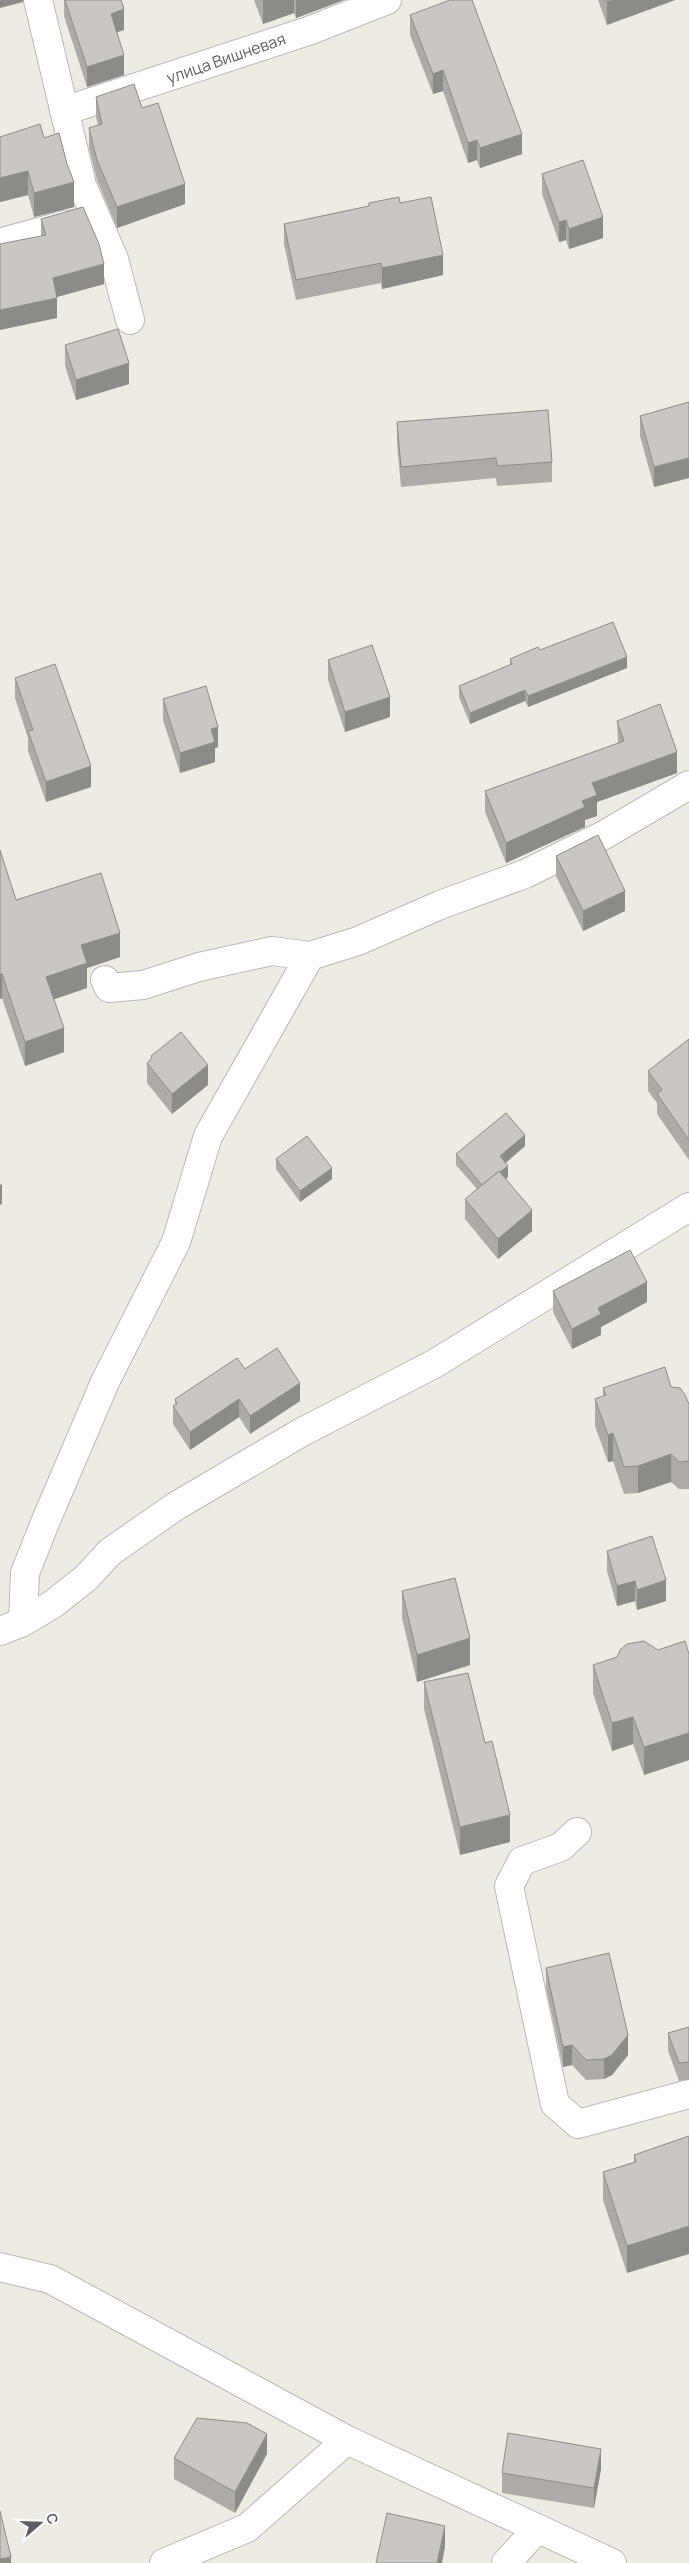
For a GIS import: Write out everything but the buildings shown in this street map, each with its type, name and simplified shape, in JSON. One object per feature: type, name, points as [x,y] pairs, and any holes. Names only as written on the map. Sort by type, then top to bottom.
[{"type":"street","points":[[38,0],[82,185],[114,259],[130,320]]},
{"type":"street","name":"улица Вишневая","points":[[64,111],[311,30],[387,0]]},
{"type":"street","points":[[105,980],[109,988],[143,985],[199,967],[272,951],[310,956],[358,941],[440,905],[525,874],[604,835],[689,785]]},
{"type":"street","points":[[12,1626],[26,1573],[44,1525],[105,1382],[176,1242],[208,1136],[310,956]]},
{"type":"street","points":[[12,1626],[53,1604],[86,1578],[110,1552],[176,1506],[302,1432],[434,1364],[689,1207]]},
{"type":"street","points":[[577,1832],[561,1847],[522,1861],[509,1886],[555,2104],[578,2124],[689,2094]]},
{"type":"street","points":[[0,2267],[50,2280],[347,2440],[612,2563]]},
{"type":"street","points":[[164,2563],[247,2528],[347,2440]]},
{"type":"street","points":[[506,2563],[537,2529]]},
{"type":"lane","points":[[0,238],[94,213]]}]
